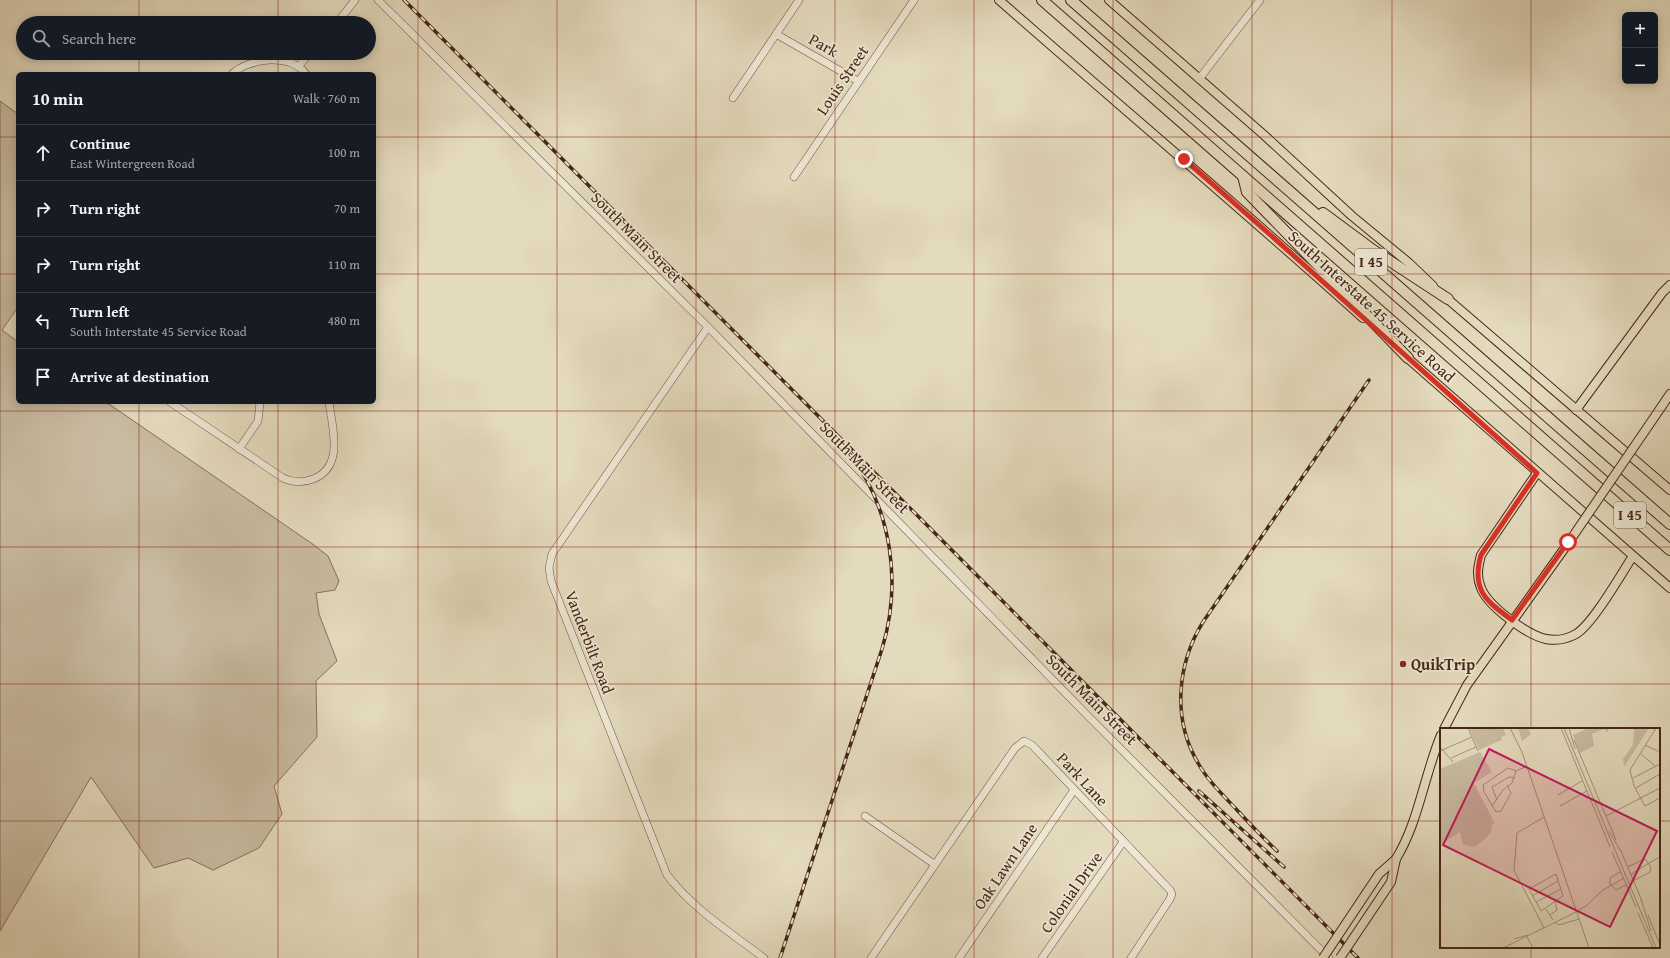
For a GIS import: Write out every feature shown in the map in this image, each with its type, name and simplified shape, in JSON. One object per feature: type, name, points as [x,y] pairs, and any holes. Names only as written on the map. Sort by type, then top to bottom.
[{"type":"highway","name":"I 45","points":[[1042,0],[1670,550]]},
{"type":"highway","name":"I 45","points":[[1071,0],[1670,524]]},
{"type":"highway","points":[[1243,176],[1248,192],[1408,358]]},
{"type":"highway","points":[[1289,191],[1314,206],[1373,250],[1448,299]]},
{"type":"main road","name":"South Interstate 45 Service Road","points":[[999,0],[1124,110],[1274,238],[1537,473],[1670,588]]},
{"type":"main road","points":[[1109,0],[1271,141],[1352,216],[1409,263],[1448,299],[1670,490]]},
{"type":"main road","points":[[1576,410],[1662,293],[1670,285]]},
{"type":"main road","points":[[1445,728],[1467,685],[1670,394]]},
{"type":"main road","points":[[1537,473],[1481,555],[1477,574],[1478,582],[1486,597],[1498,610],[1533,634],[1545,638],[1558,640],[1576,634],[1590,620],[1634,556]]},
{"type":"main road","points":[[1340,958],[1391,882],[1396,859],[1403,847],[1412,824],[1430,764],[1440,738]]},
{"type":"main road","points":[[1323,958],[1379,874],[1396,859]]},
{"type":"street","points":[[342,16],[355,0]]},
{"type":"street","name":"South Main Street","points":[[378,0],[708,327],[1087,715],[1329,958]]},
{"type":"street","points":[[734,98],[799,0]]},
{"type":"street","name":"Louis Street","points":[[794,177],[914,0]]},
{"type":"street","points":[[1199,79],[1260,0]]},
{"type":"street","name":"Park","points":[[776,34],[858,81]]},
{"type":"street","points":[[235,72],[253,62],[265,60],[278,61],[298,67],[304,72]]},
{"type":"street","points":[[298,67],[304,60]]},
{"type":"street","name":"Vanderbilt Road","points":[[708,327],[552,554],[550,568],[551,581],[667,875],[673,884],[715,922],[764,958]]},
{"type":"street","points":[[173,404],[290,482],[299,482],[318,478],[327,470],[332,461],[335,451],[335,440],[329,404]]},
{"type":"street","points":[[239,449],[258,421],[260,404]]},
{"type":"street","name":"Park Lane","points":[[871,958],[934,864],[1020,743],[1024,741],[1032,745],[1170,890],[1172,894],[1131,958]]},
{"type":"street","name":"Oak Lawn Lane","points":[[959,958],[1074,790]]},
{"type":"street","points":[[865,816],[934,864]]},
{"type":"street","name":"Colonial Drive","points":[[1042,958],[1123,842]]},
{"type":"shaded area","points":[[0,101],[16,113],[16,310],[2,330],[16,340],[16,404],[109,404],[314,545],[328,556],[339,581],[335,590],[316,593],[319,614],[337,661],[316,681],[317,737],[274,786],[282,814],[259,848],[213,870],[188,858],[154,868],[91,777],[0,931]]},
{"type":"railway","points":[[404,0],[1358,958]]},
{"type":"railway","points":[[1277,851],[1216,788],[1198,763],[1184,728],[1181,710],[1183,673],[1194,638],[1203,622],[1369,380]]},
{"type":"railway","points":[[780,958],[882,649],[888,624],[892,573],[884,523],[876,499],[850,454]]},
{"type":"railway","points":[[1199,791],[1284,867]]},
{"type":"place","name":"QuikTrip","points":[[1403,664]]},
{"type":"route","points":[[1184,159],[1537,473],[1481,555],[1477,574],[1478,582],[1486,597],[1498,610],[1512,620],[1568,542]]}]
